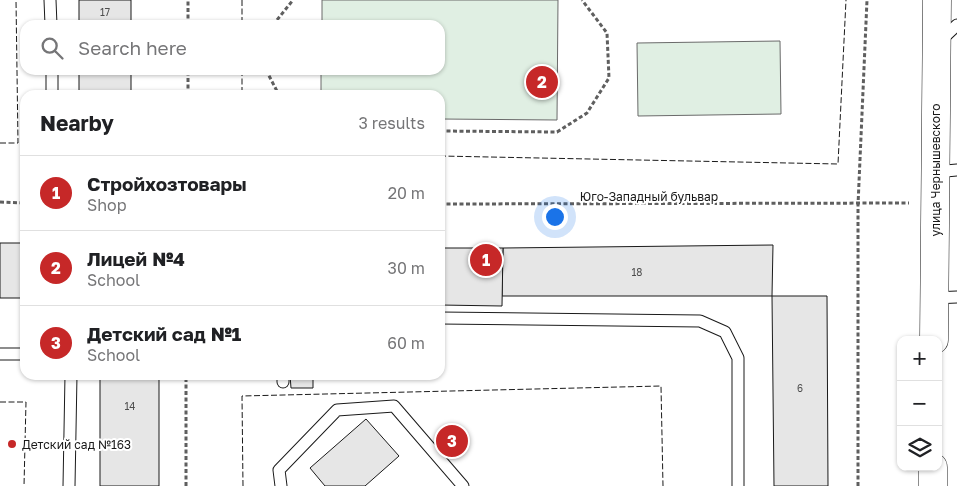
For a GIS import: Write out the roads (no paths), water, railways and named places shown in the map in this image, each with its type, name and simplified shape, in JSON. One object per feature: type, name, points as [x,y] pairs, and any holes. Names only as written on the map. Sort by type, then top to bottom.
[{"type":"main road","name":"улица Чернышевского","points":[[935,336],[946,298],[946,171],[936,44],[937,0]]},
{"type":"main road","points":[[933,471],[933,486]]},
{"type":"lane","points":[[50,0],[51,20]]},
{"type":"lane","points":[[936,44],[957,25]]},
{"type":"lane","points":[[52,75],[52,90]]},
{"type":"lane","points":[[445,318],[700,322],[725,332],[738,358],[738,486]]},
{"type":"lane","points":[[0,354],[20,354]]},
{"type":"lane","points":[[69,486],[71,380]]},
{"type":"lane","points":[[281,486],[279,470],[337,410],[394,406],[464,486]]},
{"type":"place","name":"Лицей №4","points":[[542,82]]},
{"type":"place","name":"Стройхозтовары","points":[[486,260]]},
{"type":"place","name":"Детский сад №1","points":[[452,441]]},
{"type":"place","name":"Детский сад №163","points":[[12,444]]}]
